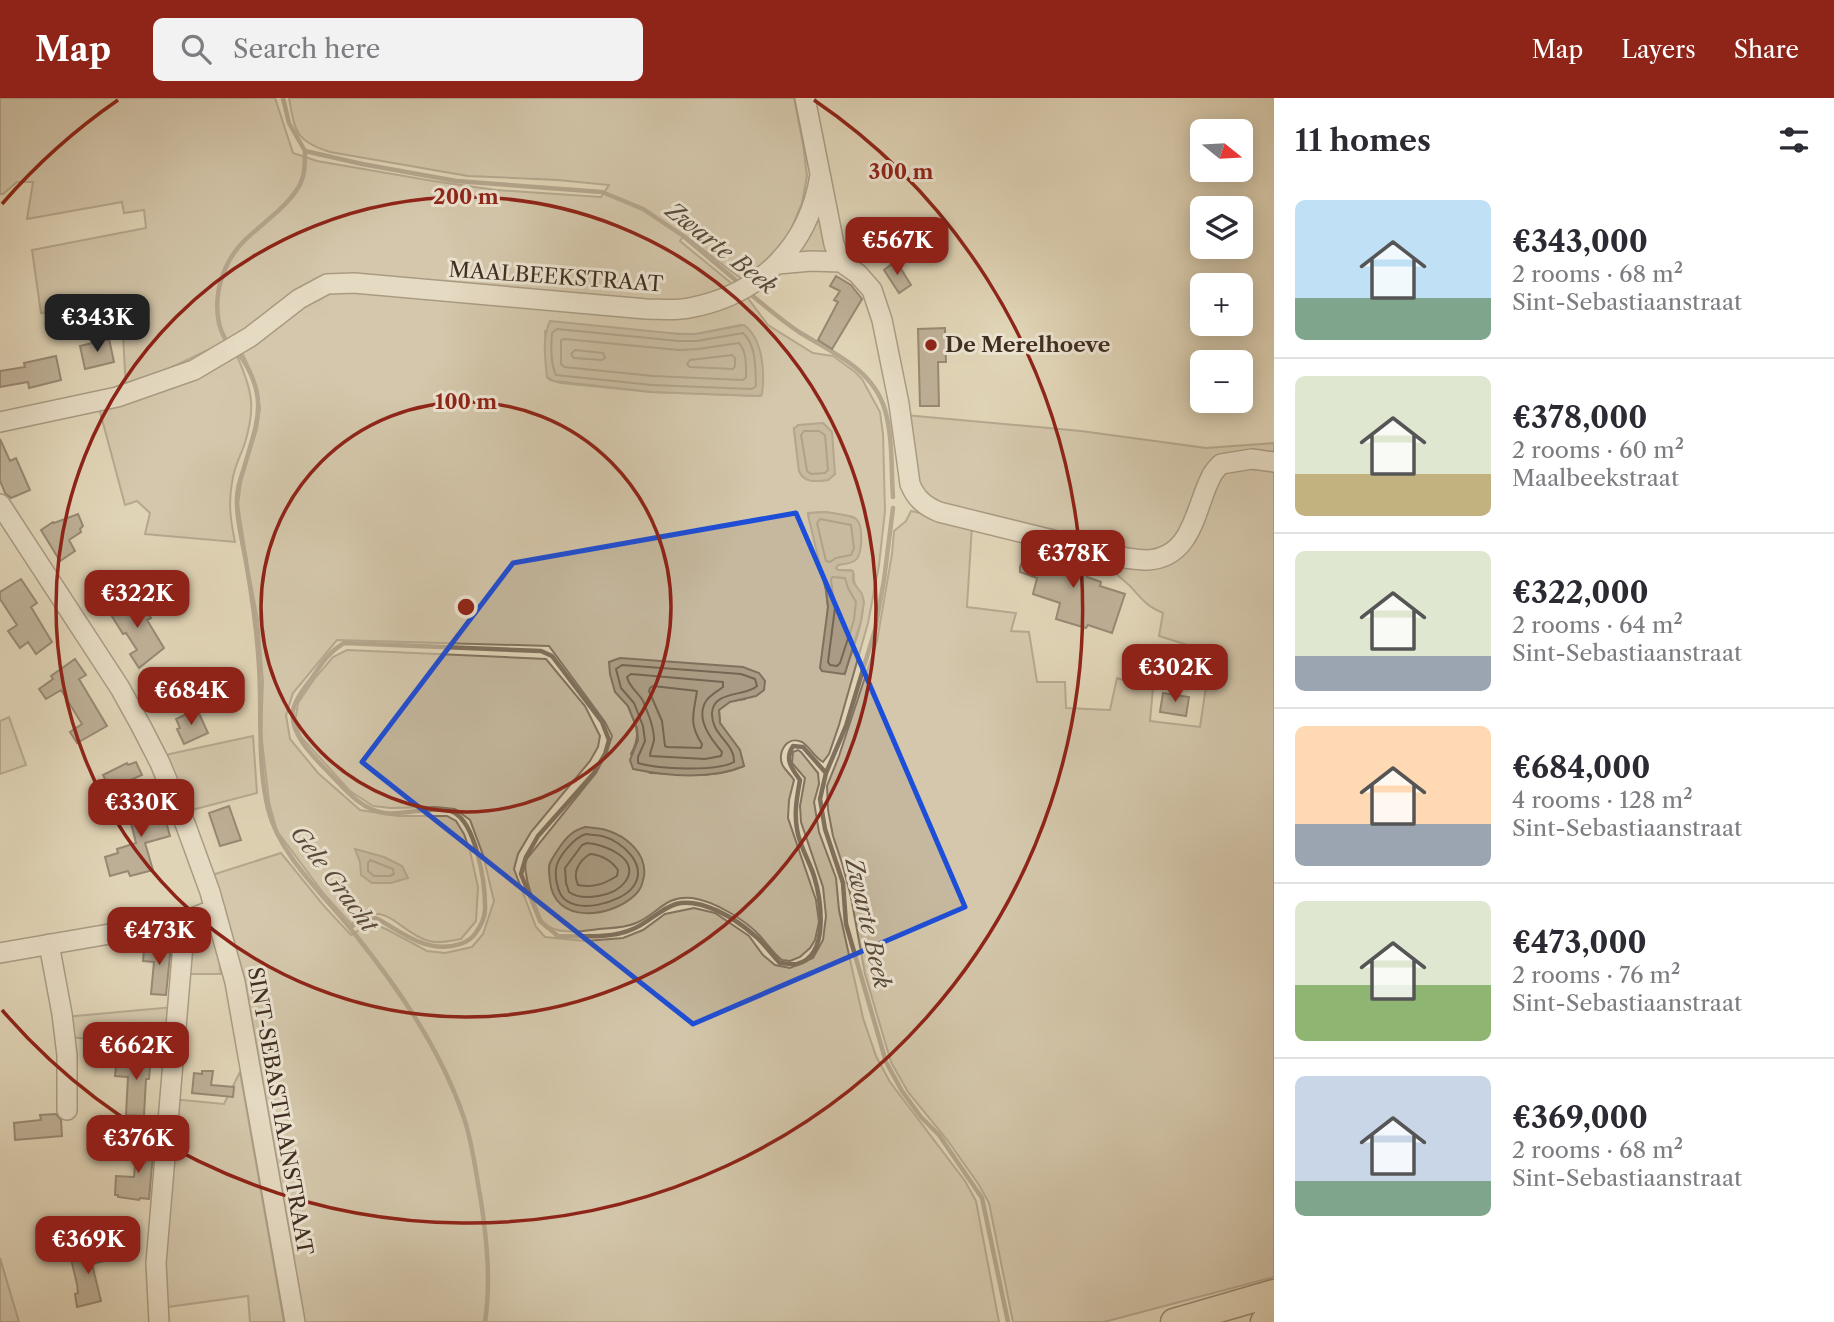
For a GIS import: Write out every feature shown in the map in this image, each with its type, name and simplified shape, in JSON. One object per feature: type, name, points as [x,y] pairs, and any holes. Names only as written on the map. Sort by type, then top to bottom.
[{"type":"highway","points":[[1174,1322],[1274,1293]]},
{"type":"highway","points":[[1265,1322],[1274,1319]]},
{"type":"street","points":[[805,98],[834,244],[841,262],[866,282],[878,306],[899,404],[908,476],[914,494],[925,505],[939,512],[1126,558],[1147,560],[1170,553],[1183,542],[1193,526],[1211,476],[1221,464],[1252,459],[1274,462]]},
{"type":"street","name":"MAALBEEKSTRAAT","points":[[0,422],[117,397],[194,370],[250,337],[299,299],[327,284],[354,283],[646,309],[686,309],[720,301],[746,288],[778,264],[791,248],[803,230],[817,193],[820,176]]},
{"type":"street","points":[[778,264],[841,262]]},
{"type":"street","name":"SINT-SEBASTIAANSTRAAT","points":[[0,504],[120,688],[141,726],[160,763],[210,892],[235,982],[295,1322]]},
{"type":"street","points":[[0,953],[185,920],[215,909]]},
{"type":"street","points":[[159,1322],[156,1263],[185,920]]},
{"type":"street","points":[[49,944],[67,1055],[67,1110]]},
{"type":"highlighted area","points":[[796,513],[965,907],[693,1024],[362,762],[513,563]]},
{"type":"shaded area","points":[[0,98],[275,98],[293,153],[317,161],[496,190],[601,197],[609,185],[468,176],[330,152],[303,139],[295,127],[289,98],[794,98],[807,176],[802,203],[786,242],[744,281],[684,235],[680,241],[736,287],[633,311],[744,293],[768,325],[813,353],[833,356],[855,372],[862,379],[880,412],[885,511],[879,565],[868,623],[839,725],[829,754],[823,762],[805,744],[797,740],[784,747],[781,756],[783,766],[794,780],[788,818],[816,900],[819,922],[815,940],[810,948],[800,957],[790,961],[782,960],[755,931],[738,918],[720,907],[692,898],[675,899],[644,919],[623,927],[569,932],[555,929],[543,922],[529,887],[525,861],[596,773],[612,736],[605,722],[549,646],[337,640],[293,693],[286,715],[290,739],[318,773],[360,810],[398,816],[447,816],[456,821],[470,851],[478,887],[476,921],[461,939],[429,941],[384,915],[364,917],[351,924],[324,894],[277,831],[269,802],[261,732],[263,682],[258,620],[238,504],[242,476],[257,429],[260,408],[253,376],[235,337],[126,389],[121,300],[41,313],[32,250],[146,228],[144,210],[124,213],[122,202],[27,219],[33,182],[17,182],[0,194]],"holes":[[[741,325],[761,396],[652,392],[561,383],[547,377],[545,331],[696,334]],[[794,429],[835,474],[828,480],[811,481],[804,478],[799,471]],[[825,512],[853,517],[858,526],[859,541],[852,562],[838,565],[836,568],[851,570],[863,600],[861,621],[845,673],[827,621],[826,590],[808,513]],[[746,699],[730,701],[719,710],[720,723],[744,766],[710,774],[650,773],[631,754],[637,735],[628,706]]]},
{"type":"shaded area","points":[[820,205],[828,254],[802,257],[795,248]]},
{"type":"shaded area","points":[[237,356],[247,380],[251,410],[248,433],[231,486],[230,510],[235,542],[145,534],[150,513],[137,501],[125,505],[99,408],[202,373]]},
{"type":"shaded area","points":[[905,415],[1081,431],[1206,448],[1274,443],[1274,1277],[1104,1322],[1013,1322],[989,1203],[948,1141],[908,1092],[891,1062],[865,974],[851,897],[833,836],[827,786],[877,641],[894,531],[906,521],[911,511],[972,525],[967,607],[1016,613],[1011,631],[1029,632],[1037,682],[1065,682],[1066,708],[1110,710],[1117,678],[1153,688],[1150,721],[1200,727],[1207,680],[1188,645],[1159,636],[1163,613],[1145,602],[1109,566],[1114,561],[1156,567],[1177,541],[1150,555],[949,510],[921,496]]},
{"type":"shaded area","points":[[347,650],[546,659],[585,706],[600,736],[598,747],[590,761],[531,832],[518,854],[514,869],[536,927],[545,937],[586,941],[623,938],[643,930],[665,914],[694,908],[715,913],[749,936],[763,955],[775,965],[790,968],[813,958],[823,940],[826,916],[823,887],[801,822],[800,806],[805,778],[792,763],[793,752],[801,752],[818,773],[819,784],[814,802],[819,832],[836,878],[839,910],[863,1018],[876,1056],[890,1082],[965,1181],[976,1201],[999,1322],[302,1322],[212,875],[281,853],[351,935],[369,924],[388,930],[427,951],[445,953],[472,947],[483,934],[494,901],[483,855],[470,820],[455,809],[373,806],[350,791],[301,737],[295,722],[298,703],[333,657]]},
{"type":"shaded area","points":[[9,717],[26,765],[0,774],[0,721]]},
{"type":"shaded area","points":[[253,736],[257,793],[184,812],[165,755]]},
{"type":"shaded area","points":[[200,924],[206,927],[214,938],[221,974],[183,974],[188,930]]},
{"type":"shaded area","points":[[173,1007],[169,1046],[68,1037],[65,1017]]},
{"type":"shaded area","points":[[240,1072],[284,1322],[250,1322],[248,1296],[160,1308],[172,1099],[224,1104]]},
{"type":"shaded area","points":[[0,1258],[19,1322],[0,1322]]},
{"type":"water","points":[[550,321],[679,334],[696,334],[744,325],[759,347],[763,366],[762,394],[652,392],[554,381],[547,377],[545,355]]},
{"type":"water","points":[[823,423],[832,432],[835,474],[828,480],[811,481],[804,478],[799,471],[794,429],[798,425]]},
{"type":"water","points":[[825,512],[855,518],[859,523],[861,535],[857,558],[836,568],[853,571],[853,582],[862,594],[864,602],[861,621],[843,674],[822,671],[820,668],[828,607],[808,515]]},
{"type":"water","points":[[620,658],[743,667],[759,673],[765,681],[764,690],[756,696],[730,702],[719,710],[720,723],[740,750],[744,766],[704,775],[633,769],[630,760],[638,740],[637,728],[628,706],[615,692],[610,674],[609,662]]},
{"type":"water","points":[[585,827],[606,830],[621,836],[634,847],[642,860],[644,876],[639,890],[625,903],[612,909],[585,913],[572,911],[562,905],[554,895],[549,865],[569,836]]},
{"type":"water","points":[[355,849],[384,857],[402,866],[408,878],[391,883],[372,883],[361,875]]},
{"type":"building","points":[[896,261],[911,285],[899,293],[884,270]]},
{"type":"building","points":[[836,276],[851,285],[862,299],[832,349],[818,340],[838,302],[834,300],[840,291],[830,286]]},
{"type":"building","points":[[945,328],[946,362],[938,362],[939,406],[920,406],[918,329]]},
{"type":"building","points":[[109,339],[114,362],[85,369],[80,346]]},
{"type":"building","points":[[56,356],[61,380],[29,388],[28,382],[0,387],[0,371],[25,367],[24,363]]},
{"type":"building","points":[[0,439],[10,461],[16,458],[30,490],[11,498],[5,493],[0,481]]},
{"type":"building","points":[[78,514],[83,526],[81,532],[69,540],[75,551],[60,561],[41,530],[53,522]]},
{"type":"building","points":[[1039,549],[1092,562],[1087,577],[1101,582],[1100,586],[1125,594],[1112,633],[1056,619],[1060,603],[1033,594],[1037,578],[1020,572],[1020,567],[1025,554],[1036,558]]},
{"type":"building","points":[[21,579],[37,603],[31,607],[52,642],[36,654],[28,642],[20,648],[8,631],[17,625],[0,599],[0,592]]},
{"type":"building","points":[[128,595],[136,608],[142,604],[151,618],[147,620],[164,648],[139,668],[130,654],[137,650],[108,610]]},
{"type":"building","points":[[75,659],[86,675],[79,679],[107,726],[77,743],[70,732],[82,724],[61,690],[46,699],[39,689],[53,679],[51,676]]},
{"type":"building","points":[[1163,693],[1189,697],[1186,716],[1160,712]]},
{"type":"building","points":[[197,709],[208,733],[184,744],[176,719]]},
{"type":"building","points":[[136,762],[142,775],[110,789],[103,775],[127,763]]},
{"type":"building","points":[[158,792],[170,836],[145,843],[153,870],[130,876],[128,871],[110,876],[105,857],[118,853],[117,849],[136,843],[131,823],[144,820],[139,798]]},
{"type":"building","points":[[229,806],[241,840],[220,846],[209,813]]},
{"type":"building","points":[[155,943],[171,945],[166,995],[151,994],[154,962],[143,961],[144,950],[155,951]]},
{"type":"building","points":[[127,1053],[151,1055],[149,1079],[146,1079],[144,1116],[126,1115],[128,1077],[115,1076],[116,1066],[126,1066]]},
{"type":"building","points":[[202,1071],[213,1071],[211,1085],[234,1087],[233,1097],[192,1093],[194,1073],[202,1074]]},
{"type":"building","points":[[56,1114],[61,1120],[62,1136],[15,1140],[14,1123],[41,1120],[40,1115]]},
{"type":"building","points":[[137,1141],[154,1143],[149,1199],[139,1200],[115,1195],[116,1176],[134,1177]]},
{"type":"building","points":[[105,1246],[108,1260],[92,1264],[101,1301],[77,1307],[77,1284],[71,1259],[85,1251]]},
{"type":"waterway","name":"Zwarte Beek","points":[[283,98],[289,123],[305,151],[456,181],[602,192],[643,209],[682,235],[739,283]]},
{"type":"waterway","name":"Gele Gracht","points":[[227,343],[217,312],[225,269],[243,242],[279,210],[298,188],[305,166],[305,151]]},
{"type":"waterway","name":"Zwarte Beek","points":[[748,292],[792,327],[838,355],[871,383],[888,421],[893,497]]},
{"type":"waterway","name":"Gele Gracht","points":[[239,354],[249,370],[258,397],[256,423],[237,500],[257,640],[261,756],[268,809],[292,859],[354,933],[403,998],[431,1044],[455,1093],[470,1139],[483,1216],[488,1277],[485,1322]]},
{"type":"waterway","name":"Zwarte Beek","points":[[893,508],[875,630],[846,726],[826,773],[820,799],[825,829],[843,883],[846,924],[886,1062],[902,1091],[921,1117],[939,1135],[982,1198],[1008,1322]]},
{"type":"waterway","points":[[350,928],[364,919],[376,918],[418,941],[434,946],[452,946],[473,937],[481,924],[485,909],[478,854],[461,818],[453,812],[439,809],[384,813],[369,808],[344,789],[312,755],[295,729],[293,710],[296,701],[326,659],[344,643],[541,651],[552,656],[602,722],[609,740],[605,754],[594,773],[538,836],[526,857],[521,874],[540,921],[558,936],[596,936],[624,932],[670,906],[686,903],[718,911],[738,922],[758,938],[780,963],[797,964],[807,959],[815,950],[819,939],[820,912],[814,876],[797,829],[800,780],[789,760],[793,746],[803,747],[826,773]]},
{"type":"place","name":"De Merelhoeve","points":[[931,345]]}]
